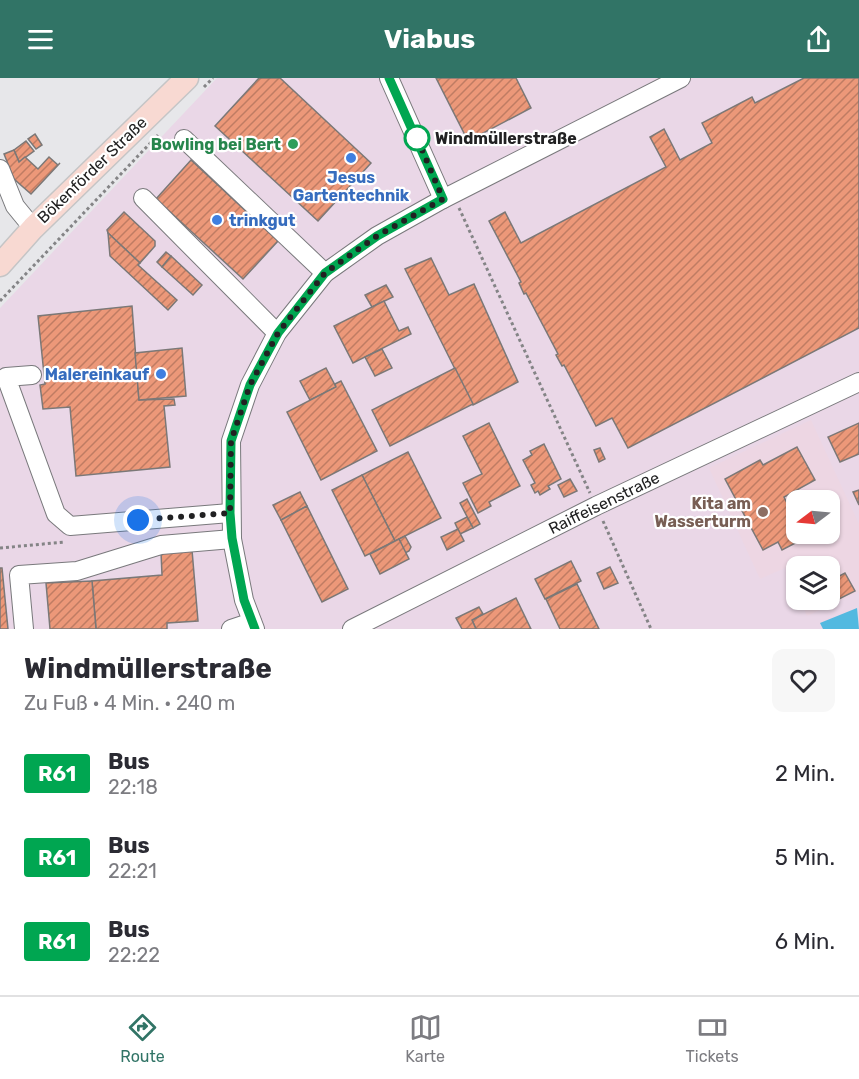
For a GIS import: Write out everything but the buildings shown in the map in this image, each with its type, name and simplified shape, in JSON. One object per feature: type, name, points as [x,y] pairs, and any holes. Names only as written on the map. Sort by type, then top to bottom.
[{"type":"main road","name":"Bökenförder Straße","points":[[0,265],[33,228],[192,86]]},
{"type":"street","points":[[389,78],[448,197]]},
{"type":"street","points":[[231,629],[254,626],[244,600],[232,538],[231,441],[250,385],[278,333],[325,273],[377,236],[448,197],[681,78]]},
{"type":"street","points":[[184,139],[325,273]]},
{"type":"street","points":[[0,169],[15,206],[33,228]]},
{"type":"street","points":[[143,198],[278,333]]},
{"type":"street","points":[[32,375],[6,377],[56,513],[70,526],[230,513]]},
{"type":"street","name":"Raiffeisenstraße","points":[[352,629],[596,506],[859,382]]},
{"type":"street","points":[[24,629],[20,575],[77,571],[161,545],[232,538]]},
{"type":"path","points":[[192,86],[213,78]]},
{"type":"path","points":[[0,301],[164,128]]},
{"type":"path","points":[[448,197],[596,506],[651,629]]},
{"type":"shaded area","points":[[217,78],[859,78],[859,629],[0,629],[0,308]]},
{"type":"shaded area","name":"Kita am Wasserturm","points":[[811,420],[859,524],[859,592],[840,601],[840,556],[786,556],[786,570],[785,568],[760,579],[709,468]]},
{"type":"shaded area","name":"Kita am Wasserturm","points":[[804,610],[820,610],[807,616]]},
{"type":"water","points":[[857,608],[859,629],[823,629],[820,623]]},
{"type":"bus line","name":"R61","points":[[255,629],[244,600],[232,538],[230,513],[231,441],[250,385],[278,333],[325,273],[377,236],[443,199],[389,78]]},
{"type":"place","name":"Windmüllerstraße","points":[[417,138]]},
{"type":"place","name":"Bowling bei Bert","points":[[293,144]]},
{"type":"place","name":"Jesus Gartentechnik","points":[[351,158]]},
{"type":"place","name":"trinkgut","points":[[217,220]]},
{"type":"place","name":"Malereinkauf","points":[[161,374]]},
{"type":"place","name":"Kita am Wasserturm","points":[[763,512]]},
{"type":"route","points":[[138,520],[230,513],[231,441],[250,385],[278,333],[325,273],[377,236],[443,199],[417,138]]}]
